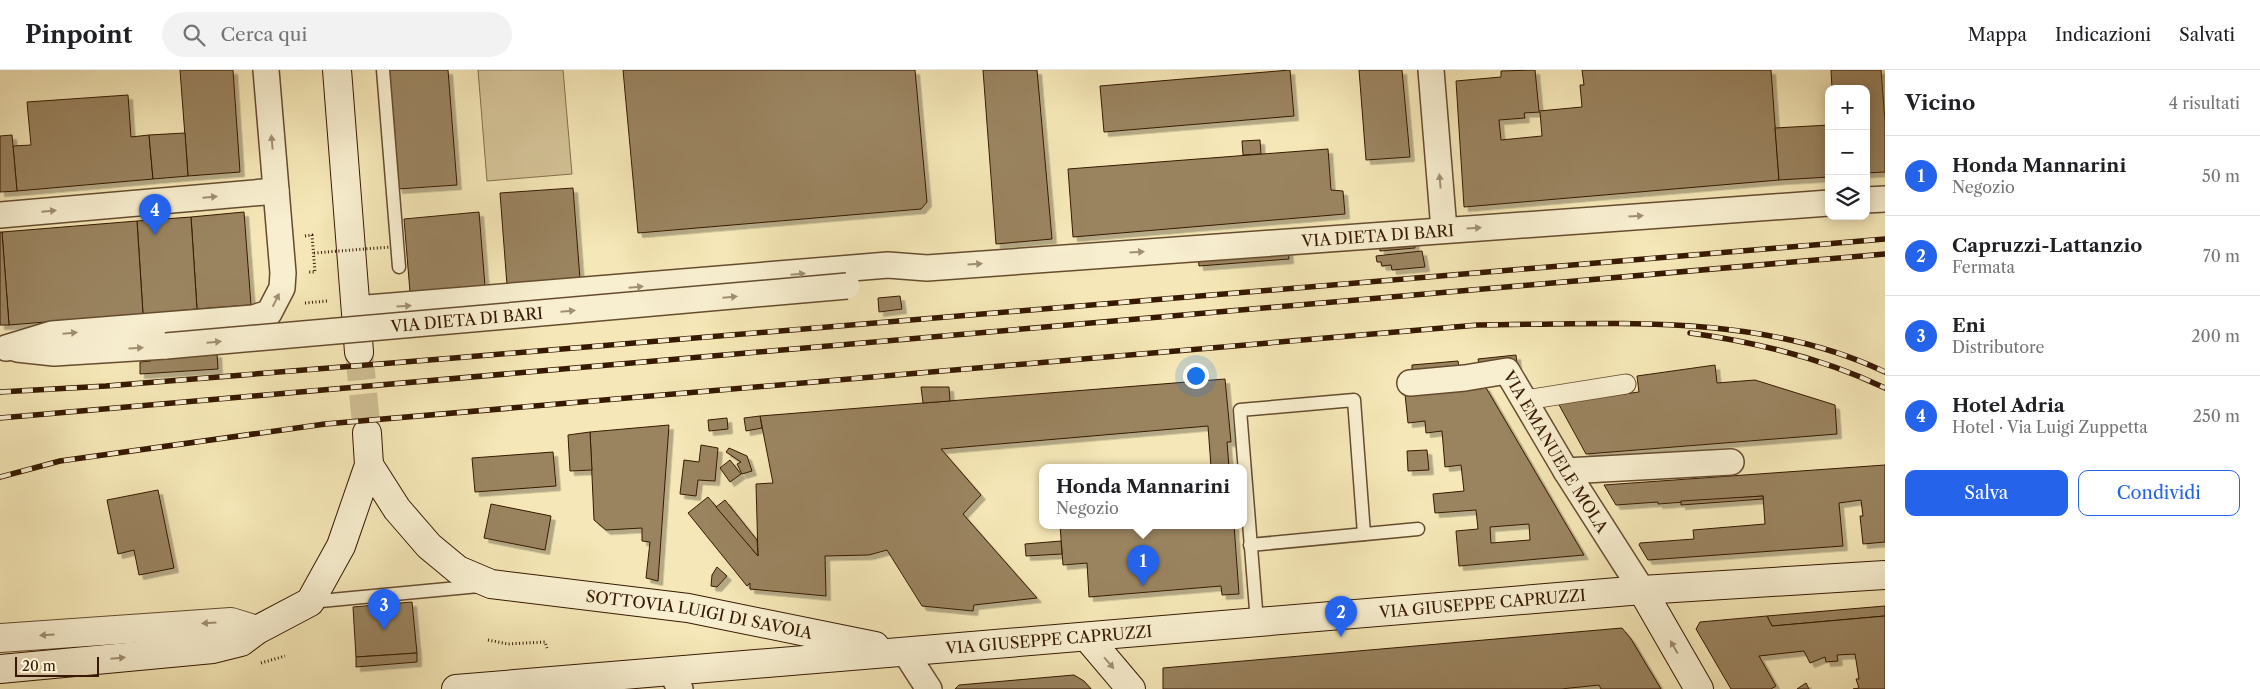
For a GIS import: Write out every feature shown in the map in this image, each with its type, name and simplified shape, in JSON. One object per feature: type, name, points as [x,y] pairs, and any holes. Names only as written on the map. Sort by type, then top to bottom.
[{"type":"main road","points":[[337,70],[359,352]]},
{"type":"main road","name":"SOTTOVIA LUIGI DI SAVOIA","points":[[0,669],[213,648],[242,642],[257,630],[310,602],[341,546],[369,465],[367,433]]},
{"type":"main road","name":"SOTTOVIA LUIGI DI SAVOIA","points":[[369,465],[397,509],[429,546],[458,570],[491,584],[688,608],[906,652]]},
{"type":"main road","name":"VIA GIUSEPPE CAPRUZZI","points":[[464,689],[676,680],[906,652],[1642,590],[1885,575]]},
{"type":"main road","points":[[1642,590],[1699,689]]},
{"type":"main road","points":[[0,638],[230,622],[257,630]]},
{"type":"main road","points":[[1086,637],[1131,689]]},
{"type":"street","points":[[0,215],[276,191],[266,70]]},
{"type":"street","points":[[1431,70],[1444,230]]},
{"type":"street","name":"VIA DIETA DI BARI","points":[[3,348],[52,334],[253,318],[269,313],[282,288],[283,273],[276,191]]},
{"type":"street","points":[[1870,200],[1885,199]]},
{"type":"street","name":"VIA DIETA DI BARI","points":[[355,309],[888,266],[927,268],[1825,203]]},
{"type":"street","name":"VIA DIETA DI BARI","points":[[3,348],[54,353],[166,346],[847,286],[902,279],[927,268]]},
{"type":"street","name":"VIA EMANUELE MOLA","points":[[1417,380],[1466,378],[1507,371],[1526,400],[1566,471],[1642,590]]},
{"type":"street","points":[[1526,400],[1626,384]]},
{"type":"street","points":[[1566,471],[1731,462]]},
{"type":"street","points":[[906,652],[928,689]]},
{"type":"lane","points":[[383,70],[399,267]]},
{"type":"lane","points":[[1244,464],[1240,410],[1354,400],[1364,534]]},
{"type":"lane","points":[[1247,504],[1257,622]]},
{"type":"lane","points":[[1250,545],[1418,529]]},
{"type":"lane","name":"SOTTOVIA LUIGI DI SAVOIA","points":[[310,602],[491,584]]},
{"type":"path","points":[[302,236],[312,235],[314,253],[315,272],[305,272]]},
{"type":"path","points":[[314,253],[390,247]]},
{"type":"path","points":[[301,303],[326,301]]},
{"type":"path","points":[[488,640],[508,644],[545,642],[547,648]]},
{"type":"path","points":[[265,662],[285,656]]},
{"type":"shaded area","points":[[478,70],[563,70],[572,174],[487,181]]},
{"type":"building","points":[[180,70],[233,70],[240,172],[188,176]]},
{"type":"building","points":[[389,70],[448,70],[457,185],[398,189]]},
{"type":"building","points":[[623,70],[915,70],[927,202],[921,209],[638,233]]},
{"type":"building","points":[[983,70],[1037,70],[1052,239],[996,244]]},
{"type":"building","points":[[1290,70],[1294,116],[1104,132],[1100,86]]},
{"type":"building","points":[[1359,70],[1402,70],[1410,157],[1366,160]]},
{"type":"building","points":[[1535,70],[1539,111],[1582,107],[1580,85],[1584,85],[1582,70],[1771,70],[1779,180],[1464,207],[1456,81],[1501,77],[1501,71]],"holes":[[[1540,112],[1542,136],[1501,140],[1499,120],[1525,118],[1524,113]]]},
{"type":"building","points":[[1831,70],[1881,70],[1885,121],[1885,172],[1870,173],[1870,85],[1832,85]]},
{"type":"building","points":[[128,95],[131,137],[149,135],[153,179],[17,191],[13,146],[31,145],[27,102]]},
{"type":"building","points":[[1825,125],[1825,177],[1779,180],[1775,128]]},
{"type":"building","points":[[185,133],[188,176],[153,179],[149,135]]},
{"type":"building","points":[[12,135],[17,191],[0,192],[0,136]]},
{"type":"building","points":[[1260,140],[1261,154],[1243,155],[1242,141]]},
{"type":"building","points":[[1328,149],[1331,190],[1343,191],[1345,214],[1073,237],[1068,169]]},
{"type":"building","points":[[573,188],[580,279],[507,285],[500,193]]},
{"type":"building","points":[[244,212],[251,305],[197,309],[191,217]]},
{"type":"building","points":[[479,212],[485,286],[410,292],[404,219]]},
{"type":"building","points":[[191,217],[197,309],[143,314],[137,221]]},
{"type":"building","points":[[137,221],[143,314],[9,325],[2,232]]},
{"type":"building","points":[[0,232],[2,232],[9,325],[0,325]]},
{"type":"building","points":[[1414,237],[1415,248],[1380,251],[1379,240]]},
{"type":"building","points":[[1288,248],[1289,259],[1199,266],[1198,255]]},
{"type":"building","points":[[1422,251],[1425,267],[1392,270],[1391,265],[1382,266],[1381,262],[1377,262],[1376,256]]},
{"type":"building","points":[[900,296],[902,309],[879,312],[878,298]]},
{"type":"building","points":[[217,353],[218,369],[140,374],[140,362],[151,361],[150,358]]},
{"type":"building","points":[[1516,355],[1517,364],[1480,368],[1478,359]]},
{"type":"building","points":[[1458,361],[1459,367],[1412,371],[1412,365]]},
{"type":"building","points":[[1715,365],[1717,383],[1755,380],[1835,405],[1837,434],[1586,454],[1558,403],[1639,392],[1637,376]]},
{"type":"building","points":[[1225,379],[1231,442],[1227,442],[1229,464],[1211,464],[1208,426],[941,449],[981,495],[963,514],[1037,598],[974,605],[973,611],[922,606],[887,550],[869,555],[825,556],[826,596],[750,589],[750,583],[747,586],[688,513],[708,497],[758,556],[756,484],[773,483],[760,416]]},
{"type":"building","points":[[1485,386],[1584,555],[1459,566],[1456,531],[1478,529],[1476,510],[1435,513],[1433,494],[1464,491],[1461,465],[1445,467],[1442,431],[1426,433],[1425,421],[1408,423],[1405,394]],"holes":[[[1529,524],[1530,540],[1491,543],[1490,527]]]},
{"type":"building","points":[[921,387],[949,387],[950,401],[923,403]]},
{"type":"building","points":[[760,416],[762,428],[746,431],[744,418]]},
{"type":"building","points":[[727,418],[728,429],[709,431],[708,420]]},
{"type":"building","points":[[669,425],[658,581],[646,578],[650,542],[642,541],[642,528],[606,530],[594,520],[590,432]]},
{"type":"building","points":[[590,432],[592,470],[570,471],[568,435]]},
{"type":"building","points":[[701,445],[718,448],[715,481],[698,480],[696,496],[680,494],[684,460],[699,462]]},
{"type":"building","points":[[729,448],[747,456],[752,471],[742,474],[737,464],[741,462],[726,452]]},
{"type":"building","points":[[1427,450],[1429,470],[1408,471],[1407,451]]},
{"type":"building","points":[[553,452],[556,486],[475,492],[472,458]]},
{"type":"building","points":[[730,460],[741,474],[730,482],[720,468]]},
{"type":"building","points":[[1885,465],[1885,542],[1863,544],[1860,516],[1863,516],[1861,500],[1839,503],[1843,546],[1648,560],[1639,545],[1640,543],[1694,539],[1693,530],[1765,524],[1763,496],[1658,504],[1658,502],[1616,505],[1604,485]]},
{"type":"building","points":[[158,490],[174,568],[139,575],[134,550],[118,554],[107,500]]},
{"type":"building","points":[[1763,496],[1763,499],[1681,505],[1681,501]]},
{"type":"building","points":[[725,500],[757,540],[758,556],[716,507]]},
{"type":"building","points":[[491,504],[551,516],[545,550],[484,538]]},
{"type":"building","points":[[1060,529],[1234,529],[1239,594],[1222,595],[1221,586],[1089,597],[1087,563],[1063,565]]},
{"type":"building","points":[[1061,541],[1062,554],[1026,556],[1025,544]]},
{"type":"building","points":[[717,567],[727,576],[717,587],[711,586],[712,575]]},
{"type":"building","points":[[412,602],[417,653],[356,657],[353,607]]},
{"type":"building","points":[[1885,606],[1885,616],[1772,626],[1767,616]]},
{"type":"building","points":[[1767,616],[1772,626],[1885,616],[1885,689],[1853,689],[1859,688],[1856,679],[1859,679],[1855,654],[1837,655],[1838,661],[1826,662],[1825,657],[1810,663],[1804,651],[1759,656],[1776,686],[1771,689],[1731,689],[1696,629],[1700,622]]},
{"type":"building","points":[[1622,628],[1631,639],[1661,689],[1601,689],[1599,685],[1561,689],[1163,689],[1163,668]]},
{"type":"building","points":[[417,653],[417,662],[356,667],[356,657]]},
{"type":"building","points":[[1074,675],[1084,681],[1091,689],[955,689],[959,685]]},
{"type":"building","points":[[1806,683],[1809,689],[1797,689]]},
{"type":"tunnel","points":[[359,352],[367,433]]},
{"type":"railway","points":[[0,392],[106,386],[454,358],[1885,239]]},
{"type":"railway","points":[[0,418],[1885,254]]},
{"type":"railway","points":[[0,477],[60,461],[325,424],[1478,325],[1633,324],[1736,330],[1787,339],[1837,353],[1885,372]]},
{"type":"railway","points":[[1690,333],[1740,341],[1814,360],[1885,388]]},
{"type":"place","name":"Hotel Adria","points":[[155,235]]},
{"type":"place","name":"Honda Mannarini","points":[[1143,586]]},
{"type":"place","name":"Eni","points":[[384,630]]},
{"type":"place","name":"Capruzzi-Lattanzio","points":[[1341,637]]}]
